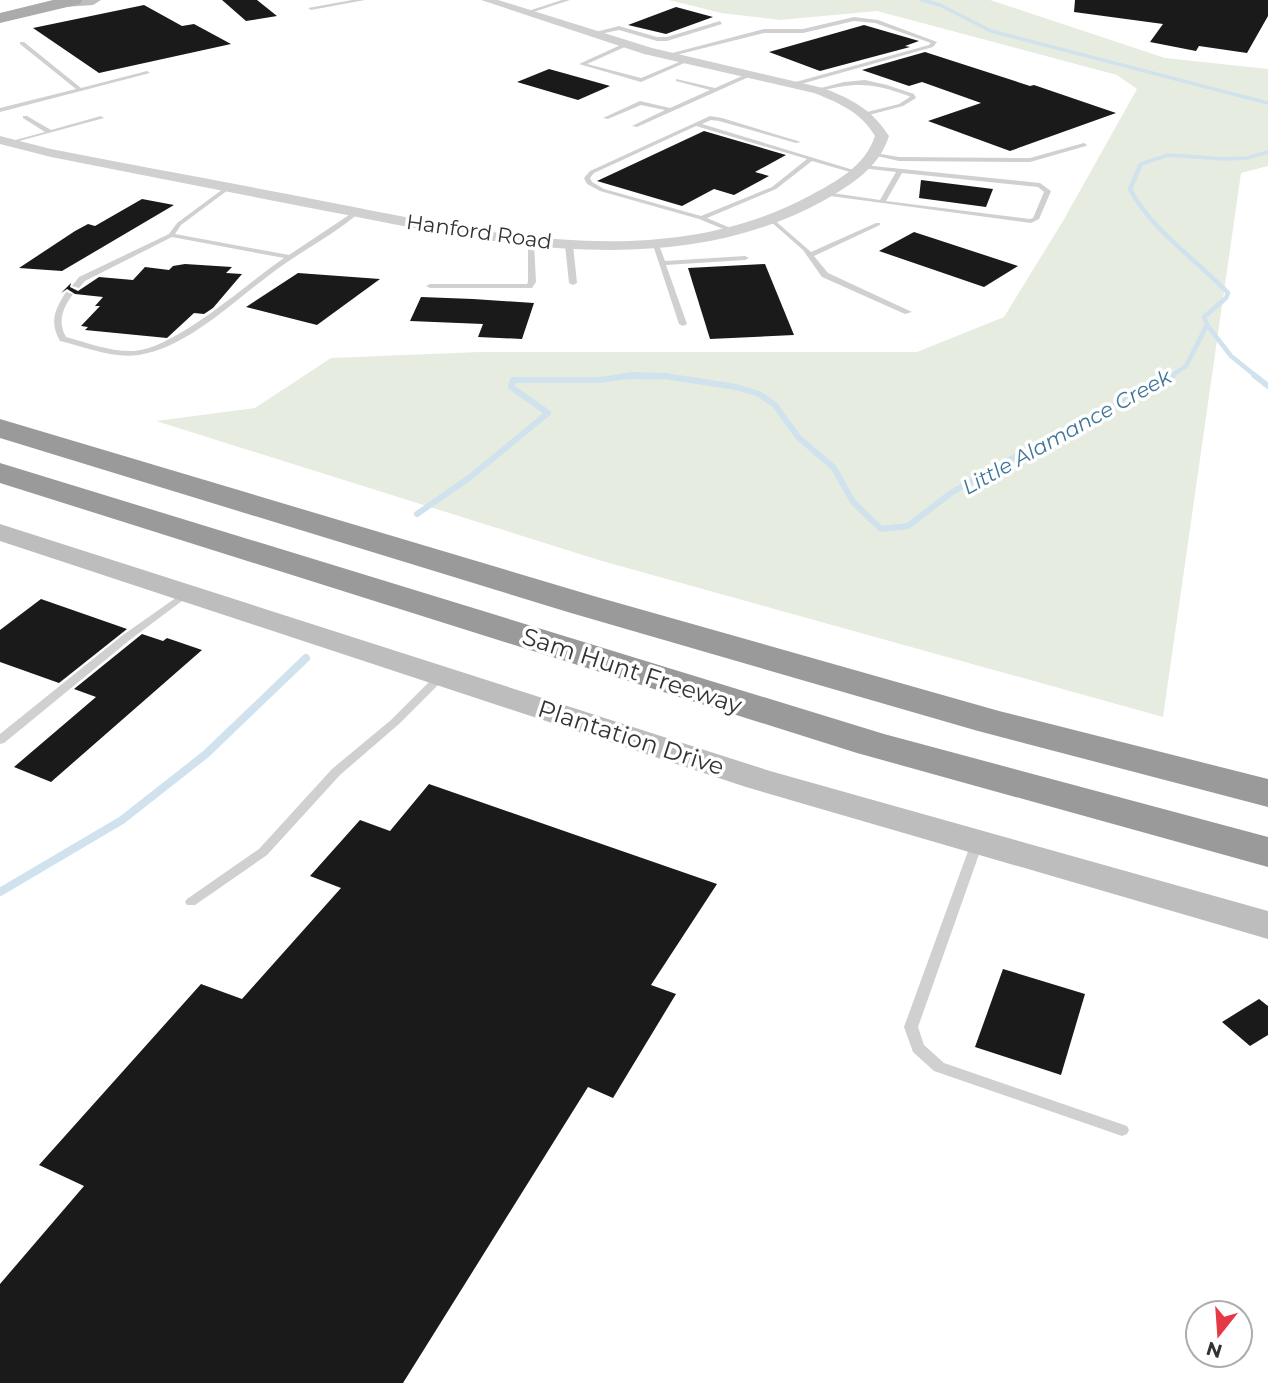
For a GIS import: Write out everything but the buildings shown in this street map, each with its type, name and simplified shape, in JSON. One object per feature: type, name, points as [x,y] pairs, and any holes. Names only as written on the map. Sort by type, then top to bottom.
[{"type":"highway","points":[[0,421],[121,464]]},
{"type":"highway","name":"Sam Hunt Freeway","points":[[0,428],[748,653],[992,722],[1268,793]]},
{"type":"highway","name":"Sam Hunt Freeway","points":[[0,473],[871,744],[1268,852]]},
{"type":"highway","points":[[0,478],[214,541]]},
{"type":"main road","points":[[2,18],[65,2]]},
{"type":"street","points":[[65,2],[93,0]]},
{"type":"street","points":[[487,0],[664,56],[816,90],[856,106],[873,120],[882,136],[875,155]]},
{"type":"street","name":"Hanford Road","points":[[5,141],[357,212],[531,242],[569,244],[655,242],[733,231],[772,220],[811,204],[875,155]]},
{"type":"street","name":"Plantation Drive","points":[[4,537],[187,593],[758,779],[1268,925]]},
{"type":"lane","points":[[311,8],[363,0]]},
{"type":"lane","points":[[525,13],[567,0]]},
{"type":"lane","points":[[664,56],[764,31],[803,31],[855,19],[876,21],[934,42],[931,46],[794,84]]},
{"type":"lane","points":[[686,61],[641,80],[582,64],[629,46],[676,37],[720,23]]},
{"type":"lane","points":[[591,34],[619,28],[657,39]]},
{"type":"lane","points":[[22,43],[80,90]]},
{"type":"lane","points":[[0,110],[147,73]]},
{"type":"lane","points":[[635,126],[750,75]]},
{"type":"lane","points":[[678,80],[716,90]]},
{"type":"lane","points":[[816,90],[852,80],[865,80],[912,95],[913,99],[901,105],[865,114]]},
{"type":"lane","points":[[606,118],[640,103],[671,110]]},
{"type":"lane","points":[[24,117],[50,132]]},
{"type":"lane","points":[[5,141],[102,118]]},
{"type":"lane","points":[[733,231],[701,218],[602,190],[589,183],[587,178],[592,172],[710,118],[720,118],[798,142]]},
{"type":"lane","points":[[696,124],[860,169],[1040,185],[1048,191],[1036,219],[1031,220],[825,194]]},
{"type":"lane","points":[[875,155],[899,159],[1030,160],[1084,145]]},
{"type":"lane","points":[[701,218],[774,188],[812,158]]},
{"type":"lane","points":[[882,202],[900,171]]},
{"type":"lane","points":[[76,286],[82,279],[171,235],[179,224],[229,187]]},
{"type":"lane","points":[[69,294],[57,311],[57,330],[63,339],[136,353],[152,350],[175,338],[357,212]]},
{"type":"lane","points":[[772,220],[811,255],[825,275],[908,312]]},
{"type":"lane","points":[[811,255],[878,224]]},
{"type":"lane","points":[[171,235],[290,257]]},
{"type":"lane","points":[[430,286],[528,286],[532,282],[531,242]]},
{"type":"lane","points":[[655,242],[683,324]]},
{"type":"lane","points":[[569,244],[573,283]]},
{"type":"lane","points":[[661,263],[745,258]]},
{"type":"lane","points":[[0,740],[127,637],[187,593]]},
{"type":"lane","points":[[191,902],[263,852],[336,772],[395,722],[440,677]]},
{"type":"lane","points":[[977,843],[911,1027],[918,1048],[939,1067],[1122,1130]]},
{"type":"shaded area","points":[[669,0],[990,0],[1165,58],[1268,69],[1268,166],[1241,173],[1163,717],[602,561],[156,421],[255,408],[331,358],[480,352],[917,352],[1004,317],[1063,221],[1137,89],[1117,75],[877,11],[780,20],[721,13]]},
{"type":"waterway","name":"Little Alamance Creek","points":[[922,0],[940,5],[991,31],[1268,103]]},
{"type":"waterway","name":"Little Alamance Creek","points":[[1139,167],[1168,155],[1224,159],[1247,158],[1268,152]]},
{"type":"waterway","name":"Little Alamance Creek","points":[[1140,166],[1130,189],[1139,204],[1162,232],[1228,293],[1226,298],[1204,317],[1207,325]]},
{"type":"waterway","name":"Little Alamance Creek","points":[[1170,377],[1186,366],[1207,325]]},
{"type":"waterway","points":[[1207,325],[1231,356],[1257,377]]},
{"type":"waterway","name":"Little Alamance Creek","points":[[417,514],[469,478],[548,413],[511,387],[513,380],[600,380],[632,375],[665,376],[736,387],[759,394],[775,405],[798,437],[834,468],[853,502],[881,529],[908,526],[951,493],[1023,452],[1108,411],[1135,389],[1170,377]]},
{"type":"waterway","points":[[1254,375],[1268,386]]},
{"type":"waterway","name":"Little Alamance Creek","points":[[621,377],[670,377]]},
{"type":"waterway","name":"Little Alamance Creek","points":[[0,892],[122,820],[206,754],[306,658]]}]
